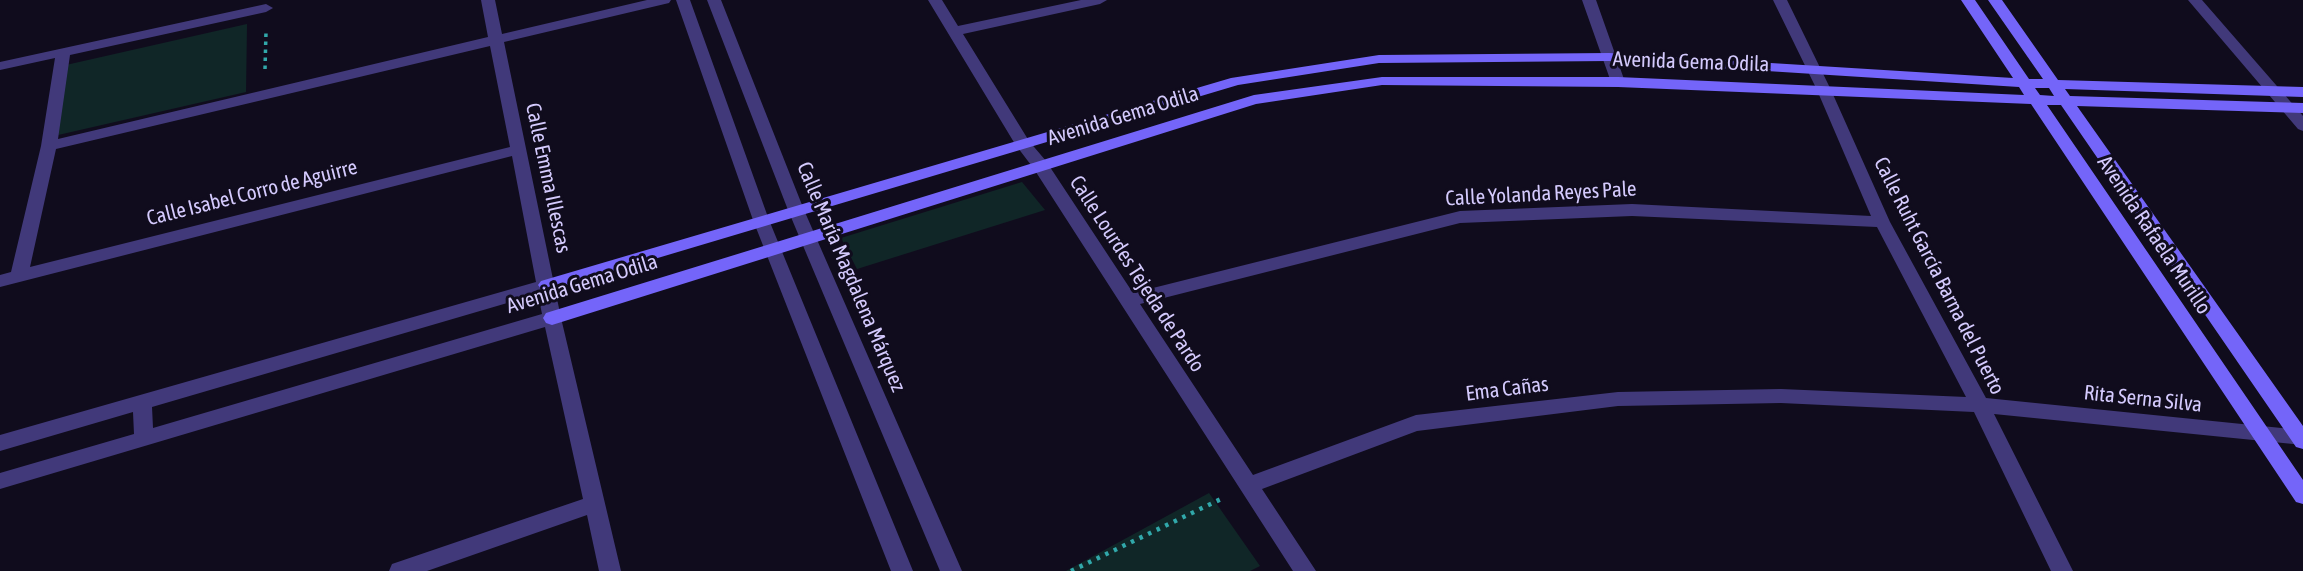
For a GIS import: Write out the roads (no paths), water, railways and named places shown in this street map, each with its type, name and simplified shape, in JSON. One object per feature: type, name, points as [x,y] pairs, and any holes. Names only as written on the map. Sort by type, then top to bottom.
[{"type":"street","name":"Calle Emma Illescas","points":[[488,0],[516,150],[610,571]]},
{"type":"street","points":[[49,146],[664,0]]},
{"type":"street","points":[[682,0],[761,220],[902,571]]},
{"type":"street","name":"Calle María Magdalena Márquez","points":[[714,0],[796,210],[951,571]]},
{"type":"street","name":"Calle Lourdes Tejeda de Pardo","points":[[935,0],[1023,144],[1040,165],[1247,486],[1305,571]]},
{"type":"street","points":[[955,31],[1100,0]]},
{"type":"street","points":[[1590,0],[1618,82]]},
{"type":"street","name":"Calle Ruht García Barna del Puerto","points":[[1780,0],[1824,90],[1882,222],[1980,405],[2062,571]]},
{"type":"street","name":"Avenida Rafaela Murillo","points":[[1968,0],[2303,496]]},
{"type":"street","name":"Avenida Rafaela Murillo","points":[[1995,0],[2302,439]]},
{"type":"street","points":[[2195,0],[2303,126]]},
{"type":"street","points":[[0,66],[266,8]]},
{"type":"street","points":[[19,276],[49,146],[63,52]]},
{"type":"street","name":"Avenida Gema Odila","points":[[0,443],[547,285],[1236,81],[1379,59],[1609,57],[2024,83],[2303,92]]},
{"type":"street","name":"Avenida Gema Odila","points":[[0,481],[552,318],[1254,100],[1382,81],[1618,82],[2303,108]]},
{"type":"street","name":"Calle Isabel Corro de Aguirre","points":[[0,281],[516,150]]},
{"type":"street","name":"Calle Yolanda Reyes Pale","points":[[1128,301],[1461,217],[1632,210],[1882,222]]},
{"type":"street","name":"Ema Cañas","points":[[1247,486],[1416,423],[1618,400],[1781,396],[1980,405]]},
{"type":"street","points":[[142,402],[144,438]]},
{"type":"street","name":"Rita Serna Silva","points":[[1980,405],[2302,439]]},
{"type":"street","points":[[400,571],[594,504]]}]
